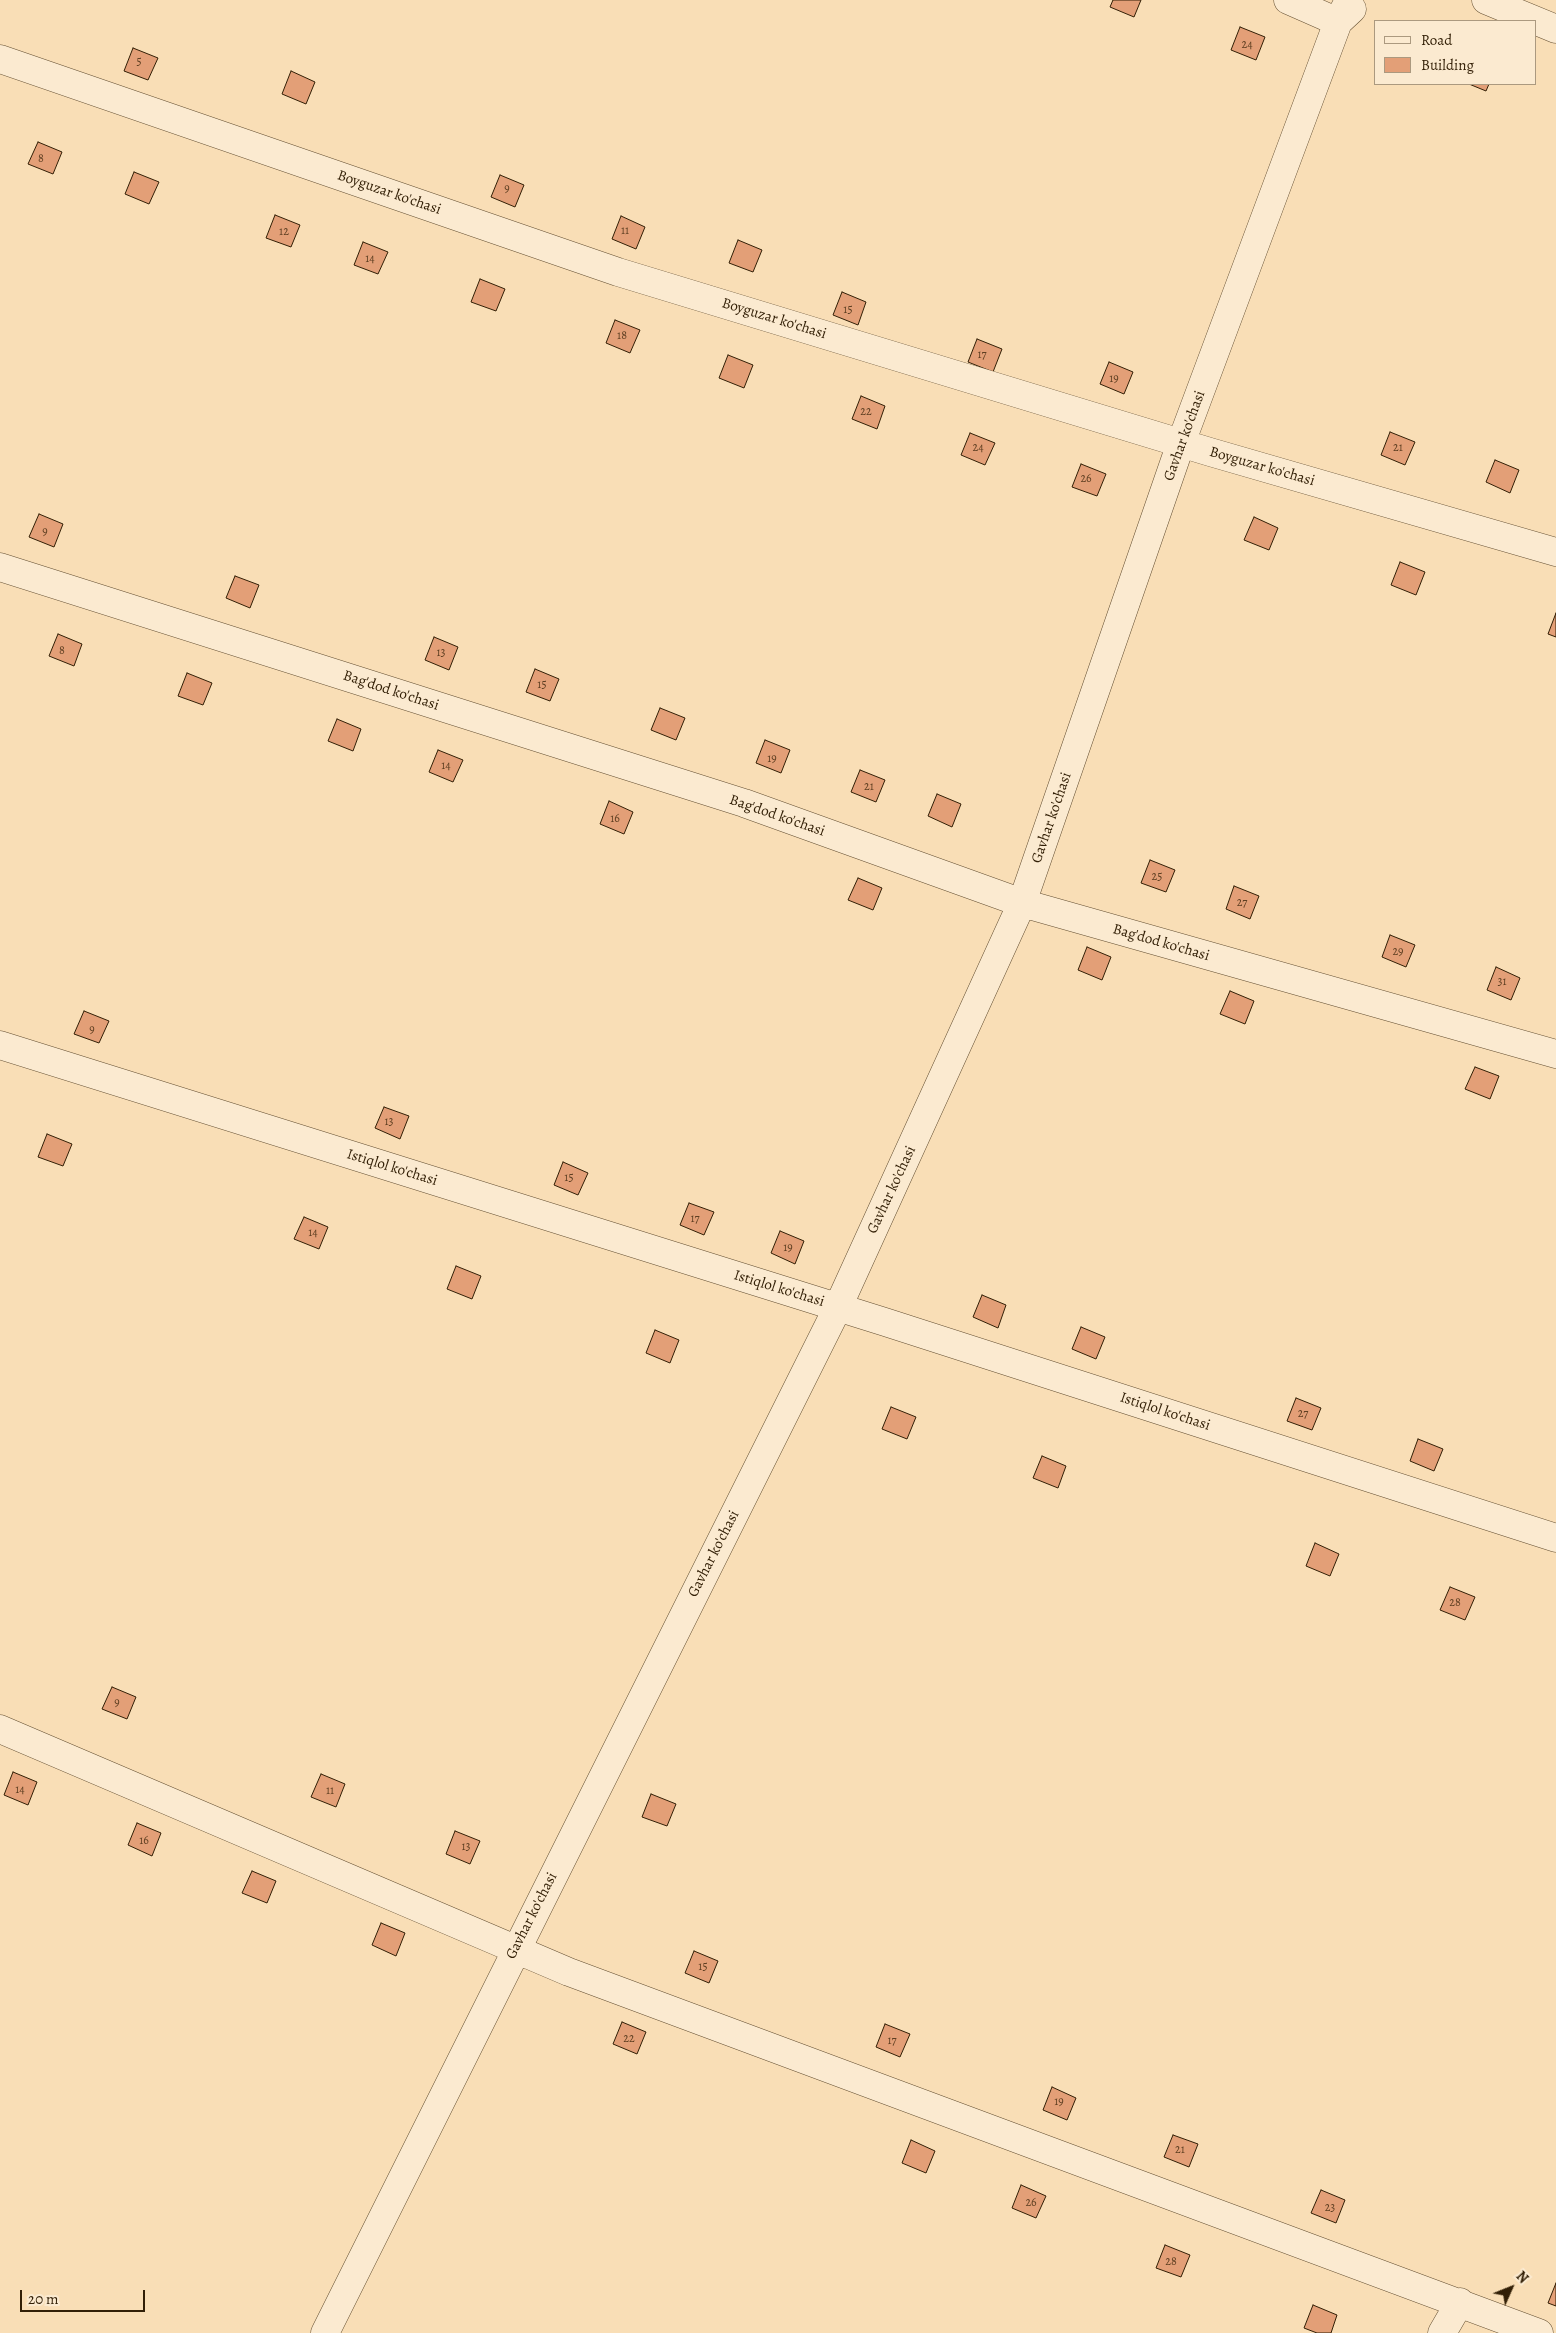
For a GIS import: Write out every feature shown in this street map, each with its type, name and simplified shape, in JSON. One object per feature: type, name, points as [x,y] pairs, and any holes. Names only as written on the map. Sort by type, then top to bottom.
[{"type":"street","points":[[1288,0],[1343,11],[1362,0]]},
{"type":"street","points":[[1486,0],[1534,20]]},
{"type":"street","name":"Gavhar ko'chasi","points":[[326,2333],[838,1307],[1022,903],[1182,444],[1343,11]]},
{"type":"street","points":[[1536,21],[1556,29]]},
{"type":"street","name":"Boyguzar ko'chasi","points":[[0,59],[618,272],[1182,444],[1556,552]]},
{"type":"street","name":"Bag'dod ko'chasi","points":[[0,567],[734,800],[1022,903],[1556,1054]]},
{"type":"street","name":"Istiqlol ko'chasi","points":[[0,1045],[838,1307],[1556,1538]]},
{"type":"street","points":[[0,1729],[578,1975],[1539,2333]]},
{"type":"street","points":[[1442,2333],[1460,2302]]},
{"type":"building","points":[[1113,0],[1141,0],[1134,17],[1110,7]]},
{"type":"building","points":[[1240,27],[1265,37],[1256,60],[1231,50]]},
{"type":"building","points":[[133,48],[158,58],[148,80],[124,71]]},
{"type":"building","points":[[291,71],[315,82],[306,104],[282,94]]},
{"type":"building","points":[[1471,85],[1489,85],[1486,91]]},
{"type":"building","points":[[38,142],[62,152],[53,174],[28,164]]},
{"type":"building","points":[[134,172],[159,182],[149,204],[125,194]]},
{"type":"building","points":[[500,175],[524,185],[515,207],[491,197]]},
{"type":"building","points":[[275,215],[300,225],[291,247],[266,238]]},
{"type":"building","points":[[621,216],[645,227],[636,249],[612,239]]},
{"type":"building","points":[[738,240],[762,250],[753,272],[729,263]]},
{"type":"building","points":[[363,242],[388,252],[378,274],[354,265]]},
{"type":"building","points":[[480,279],[505,289],[496,311],[471,302]]},
{"type":"building","points":[[842,292],[866,302],[858,325],[833,315]]},
{"type":"building","points":[[615,320],[640,330],[630,353],[606,343]]},
{"type":"building","points":[[977,339],[1002,349],[993,372],[968,362]]},
{"type":"building","points":[[728,355],[753,365],[744,388],[719,378]]},
{"type":"building","points":[[1109,362],[1133,372],[1124,394],[1100,384]]},
{"type":"building","points":[[861,396],[885,406],[877,429],[852,419]]},
{"type":"building","points":[[1390,432],[1415,442],[1405,465],[1381,455]]},
{"type":"building","points":[[970,433],[995,443],[985,465],[961,455]]},
{"type":"building","points":[[1495,460],[1519,470],[1510,493],[1486,482]]},
{"type":"building","points":[[1081,464],[1106,474],[1097,496],[1072,487]]},
{"type":"building","points":[[39,514],[63,524],[54,547],[29,537]]},
{"type":"building","points":[[1254,517],[1278,528],[1269,550],[1244,540]]},
{"type":"building","points":[[1400,562],[1425,572],[1416,595],[1391,585]]},
{"type":"building","points":[[235,576],[259,585],[250,608],[226,598]]},
{"type":"building","points":[[1556,613],[1556,637],[1548,634]]},
{"type":"building","points":[[58,634],[82,644],[74,666],[49,656]]},
{"type":"building","points":[[434,637],[458,647],[449,670],[425,660]]},
{"type":"building","points":[[535,669],[559,679],[550,701],[526,692]]},
{"type":"building","points":[[187,673],[212,683],[203,705],[178,696]]},
{"type":"building","points":[[660,708],[685,718],[676,740],[651,730]]},
{"type":"building","points":[[337,719],[361,729],[353,751],[328,741]]},
{"type":"building","points":[[765,740],[790,750],[781,773],[756,763]]},
{"type":"building","points":[[438,750],[463,760],[453,782],[429,772]]},
{"type":"building","points":[[860,770],[885,780],[876,802],[851,792]]},
{"type":"building","points":[[937,794],[961,804],[952,827],[928,816]]},
{"type":"building","points":[[609,801],[633,812],[624,834],[600,824]]},
{"type":"building","points":[[1150,860],[1175,870],[1166,892],[1141,883]]},
{"type":"building","points":[[858,878],[882,888],[873,910],[848,900]]},
{"type":"building","points":[[1234,886],[1259,896],[1250,919],[1226,909]]},
{"type":"building","points":[[1390,935],[1415,945],[1406,967],[1382,957]]},
{"type":"building","points":[[1087,947],[1111,957],[1102,980],[1078,970]]},
{"type":"building","points":[[1496,967],[1520,978],[1511,1000],[1487,990]]},
{"type":"building","points":[[1230,991],[1254,1001],[1245,1024],[1220,1014]]},
{"type":"building","points":[[84,1011],[109,1021],[99,1043],[74,1034]]},
{"type":"building","points":[[1475,1067],[1499,1076],[1490,1099],[1465,1089]]},
{"type":"building","points":[[384,1107],[409,1116],[400,1139],[375,1128]]},
{"type":"building","points":[[47,1134],[72,1144],[63,1166],[38,1157]]},
{"type":"building","points":[[563,1162],[588,1173],[578,1195],[554,1185]]},
{"type":"building","points":[[689,1203],[714,1212],[704,1235],[680,1225]]},
{"type":"building","points":[[304,1217],[328,1227],[319,1249],[294,1239]]},
{"type":"building","points":[[780,1231],[804,1241],[795,1264],[771,1253]]},
{"type":"building","points":[[456,1266],[481,1276],[472,1299],[447,1289]]},
{"type":"building","points":[[982,1295],[1006,1305],[998,1328],[973,1317]]},
{"type":"building","points":[[1081,1327],[1105,1337],[1096,1359],[1072,1349]]},
{"type":"building","points":[[655,1330],[679,1340],[670,1363],[646,1353]]},
{"type":"building","points":[[1296,1398],[1321,1408],[1312,1430],[1287,1421]]},
{"type":"building","points":[[891,1407],[916,1417],[907,1439],[882,1429]]},
{"type":"building","points":[[1418,1439],[1443,1449],[1434,1471],[1410,1461]]},
{"type":"building","points":[[1042,1456],[1066,1466],[1058,1488],[1033,1478]]},
{"type":"building","points":[[1315,1543],[1339,1554],[1330,1576],[1306,1566]]},
{"type":"building","points":[[1450,1587],[1475,1597],[1465,1620],[1440,1610]]},
{"type":"building","points":[[112,1687],[136,1697],[127,1719],[102,1709]]},
{"type":"building","points":[[13,1772],[37,1782],[28,1805],[4,1795]]},
{"type":"building","points":[[321,1774],[345,1784],[336,1807],[311,1797]]},
{"type":"building","points":[[651,1794],[676,1804],[667,1826],[642,1817]]},
{"type":"building","points":[[137,1823],[161,1833],[152,1856],[128,1845]]},
{"type":"building","points":[[455,1831],[480,1841],[470,1864],[446,1854]]},
{"type":"building","points":[[252,1871],[276,1881],[267,1903],[242,1893]]},
{"type":"building","points":[[381,1923],[405,1933],[396,1956],[372,1945]]},
{"type":"building","points":[[694,1951],[718,1961],[709,1983],[685,1973]]},
{"type":"building","points":[[622,2022],[646,2032],[637,2054],[613,2044]]},
{"type":"building","points":[[885,2024],[910,2034],[900,2057],[876,2047]]},
{"type":"building","points":[[1052,2087],[1076,2098],[1067,2120],[1043,2110]]},
{"type":"building","points":[[1173,2135],[1198,2144],[1189,2167],[1164,2157]]},
{"type":"building","points":[[911,2140],[935,2151],[926,2173],[902,2163]]},
{"type":"building","points":[[1021,2185],[1046,2196],[1036,2218],[1012,2208]]},
{"type":"building","points":[[1321,2190],[1345,2200],[1336,2223],[1311,2213]]},
{"type":"building","points":[[1165,2245],[1190,2255],[1181,2277],[1156,2268]]},
{"type":"building","points":[[1556,2283],[1556,2306],[1548,2303]]},
{"type":"building","points":[[1313,2305],[1337,2315],[1331,2333],[1317,2333],[1304,2328]]}]
